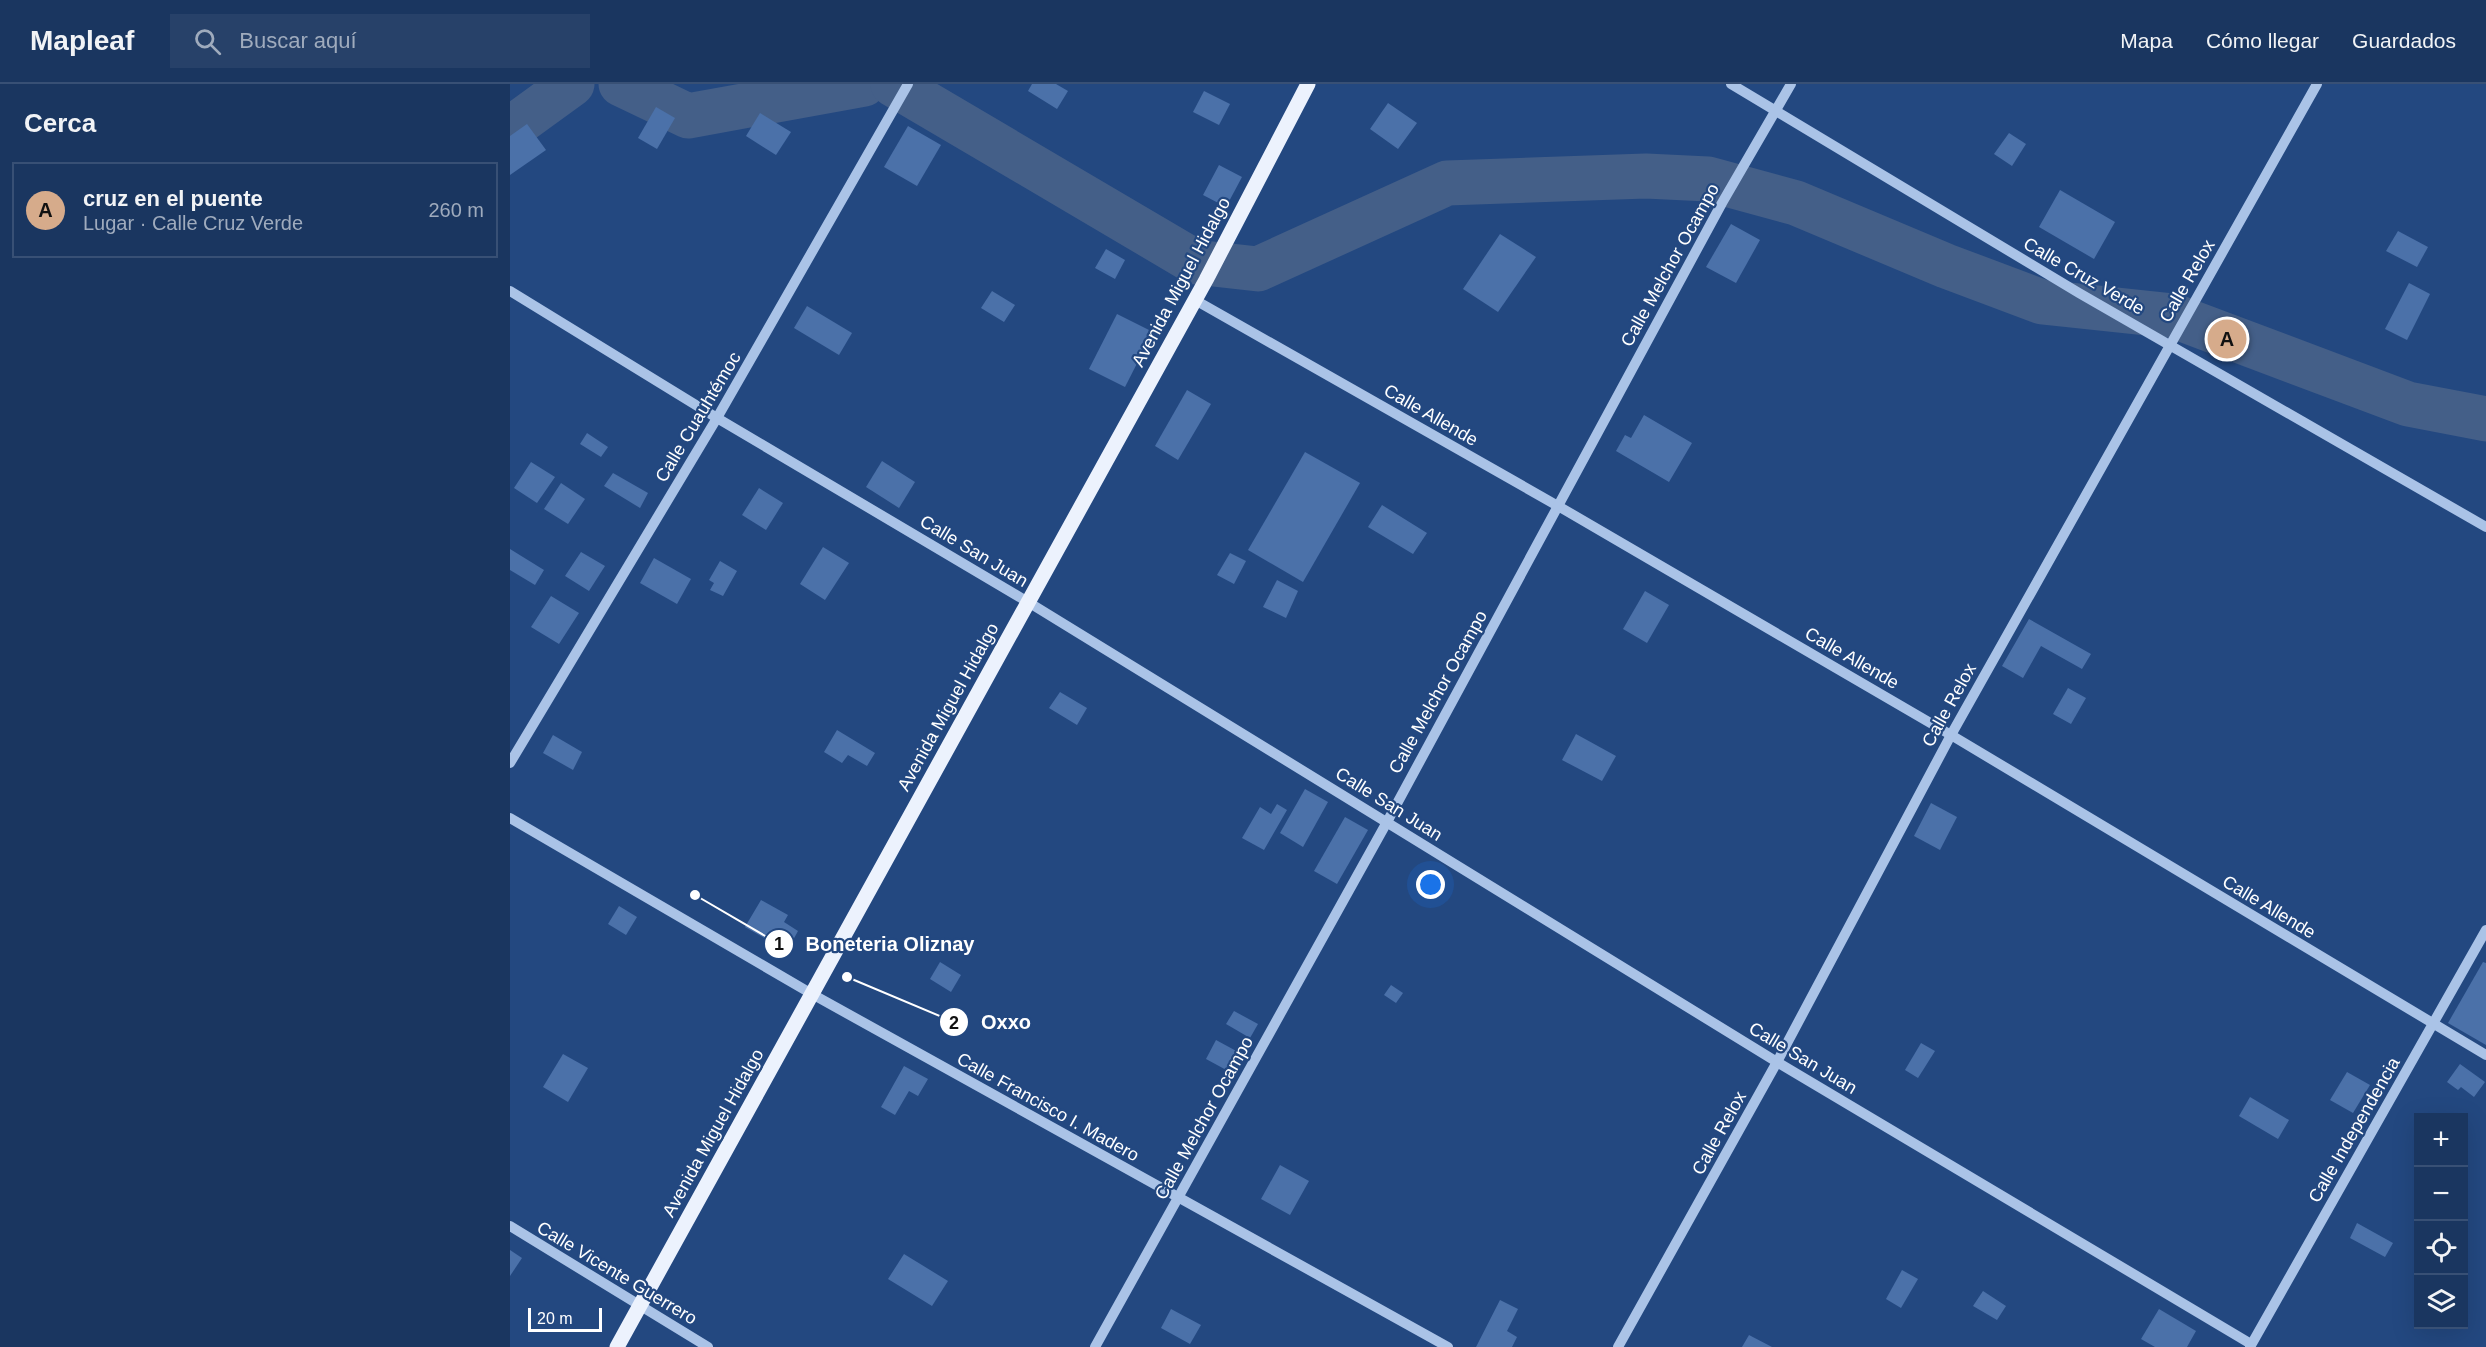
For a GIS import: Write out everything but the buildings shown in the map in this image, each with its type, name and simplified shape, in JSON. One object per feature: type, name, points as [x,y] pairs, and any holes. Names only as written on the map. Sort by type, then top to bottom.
[{"type":"main road","name":"Avenida Miguel Hidalgo","points":[[617,1347],[1206,280],[1308,84]]},
{"type":"street","name":"Calle Cuauhtémoc","points":[[510,763],[717,418],[908,84]]},
{"type":"street","name":"Calle Cruz Verde","points":[[1731,84],[2079,293],[2486,527]]},
{"type":"street","name":"Calle Melchor Ocampo","points":[[1095,1347],[1387,822],[1749,154],[1791,84]]},
{"type":"street","name":"Calle Relox","points":[[1618,1347],[1777,1062],[1951,735],[2317,84]]},
{"type":"street","name":"Calle San Juan","points":[[510,291],[717,418],[1028,602],[1777,1062],[2251,1346]]},
{"type":"street","name":"Calle Allende","points":[[1195,300],[1558,506],[1951,735],[2486,1055]]},
{"type":"street","name":"Calle Francisco I. Madero","points":[[510,818],[812,993],[1178,1199],[1448,1347]]},
{"type":"street","name":"Calle Independencia","points":[[2251,1346],[2486,930]]},
{"type":"street","name":"Calle Vicente Guerrero","points":[[510,1226],[708,1347]]},
{"type":"waterway","points":[[510,129],[572,84]]},
{"type":"waterway","points":[[621,84],[688,116],[864,84]]},
{"type":"waterway","points":[[893,84],[1195,262],[1258,269],[1447,183],[1646,176],[1708,179],[1796,203],[1946,266],[2042,302],[2174,316],[2408,404],[2486,419]]},
{"type":"place","name":"cruz en el puente","points":[[2227,339]]},
{"type":"place","name":"Boneteria Oliznay","points":[[695,895]]},
{"type":"place","name":"Oxxo","points":[[847,977]]}]
